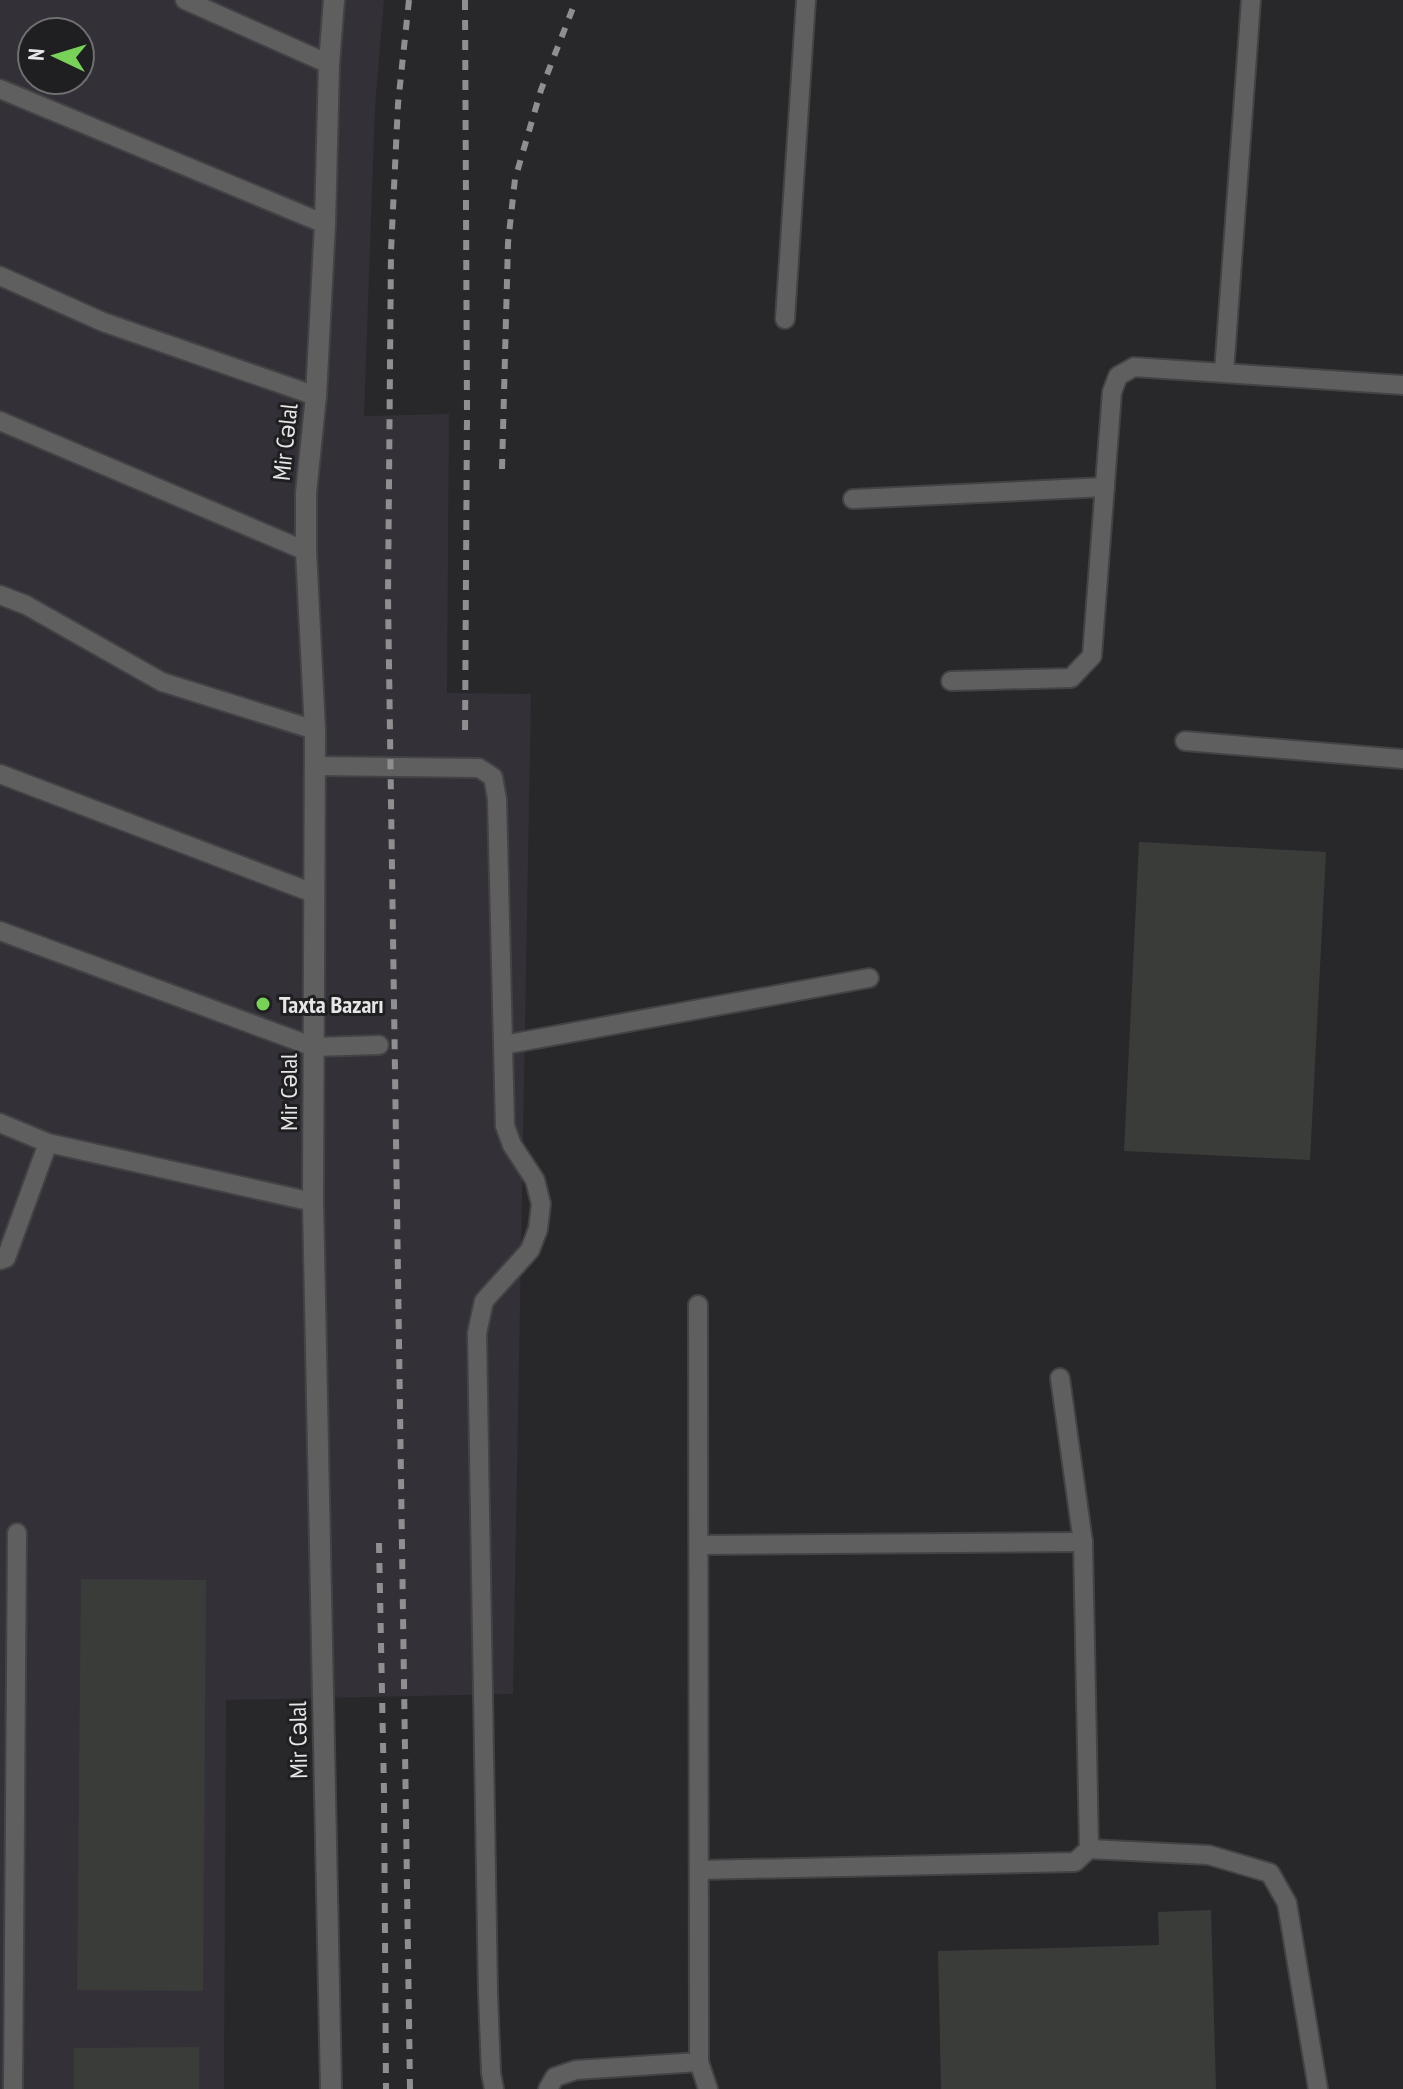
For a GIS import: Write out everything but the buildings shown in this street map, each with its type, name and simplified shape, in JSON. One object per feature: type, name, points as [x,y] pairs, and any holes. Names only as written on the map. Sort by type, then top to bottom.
[{"type":"street","name":"Mir Cəlal","points":[[331,2089],[313,1202],[315,730],[306,493],[316,396],[334,0]]},
{"type":"lane","points":[[185,0],[329,64]]},
{"type":"lane","points":[[785,319],[806,0]]},
{"type":"lane","points":[[1224,372],[1250,0]]},
{"type":"lane","points":[[0,89],[325,224]]},
{"type":"lane","points":[[0,276],[103,322],[316,396]]},
{"type":"lane","points":[[951,681],[1071,678],[1092,656],[1112,392],[1118,376],[1134,367],[1403,385]]},
{"type":"lane","points":[[0,421],[306,551]]},
{"type":"lane","points":[[853,499],[1105,487]]},
{"type":"lane","points":[[0,595],[26,605],[162,682],[315,730]]},
{"type":"lane","points":[[1185,741],[1403,759]]},
{"type":"lane","points":[[315,766],[479,768],[493,777],[497,799],[505,1126],[512,1145],[535,1180],[541,1204],[538,1229],[530,1250],[484,1301],[477,1333],[488,1993],[494,2089]]},
{"type":"lane","points":[[0,774],[313,893]]},
{"type":"lane","points":[[0,931],[314,1047],[379,1045]]},
{"type":"lane","points":[[503,1045],[869,978]]},
{"type":"lane","points":[[0,1123],[48,1143],[313,1202]]},
{"type":"lane","points":[[0,1260],[6,1258],[48,1143]]},
{"type":"lane","points":[[698,1305],[699,2062],[708,2089]]},
{"type":"lane","points":[[1060,1378],[1083,1542],[1089,1849]]},
{"type":"lane","points":[[13,2089],[17,1533]]},
{"type":"lane","points":[[699,1545],[1083,1542]]},
{"type":"lane","points":[[699,1870],[1075,1862],[1089,1849],[1209,1855],[1270,1873],[1287,1903],[1318,2089]]},
{"type":"lane","points":[[548,2089],[555,2077],[576,2070],[699,2062]]},
{"type":"shaded area","name":"Taxta Bazarı","points":[[0,0],[384,0],[375,107],[364,416],[449,414],[447,693],[531,694],[513,1694],[226,1700],[224,2089],[0,2089]]},
{"type":"railway","points":[[409,0],[398,104],[391,251],[388,597],[410,2089]]},
{"type":"railway","points":[[465,0],[465,738]]},
{"type":"railway","points":[[502,469],[508,243],[515,179],[541,90],[576,0]]},
{"type":"railway","points":[[379,1543],[386,2089]]},
{"type":"place","name":"Taxta Bazarı","points":[[263,1004]]}]
